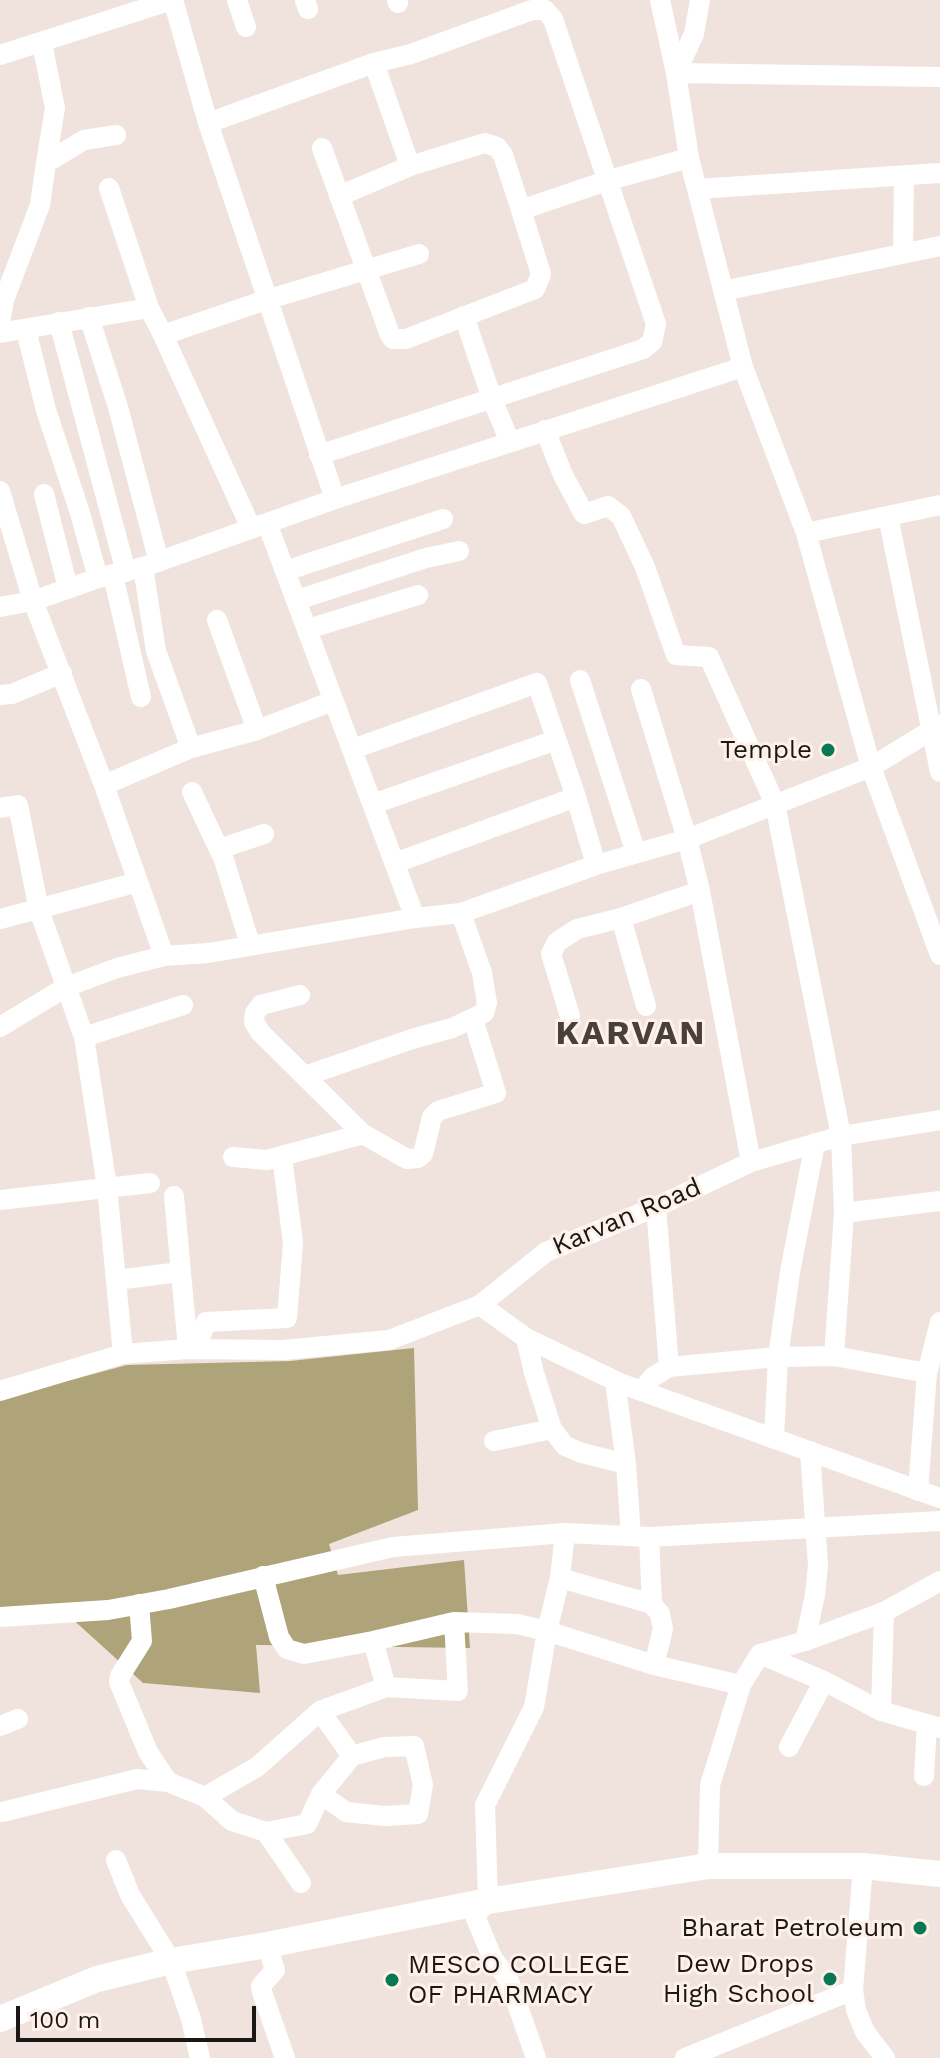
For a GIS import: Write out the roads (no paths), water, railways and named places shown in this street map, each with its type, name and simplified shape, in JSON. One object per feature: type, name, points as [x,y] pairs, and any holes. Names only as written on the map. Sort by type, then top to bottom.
[{"type":"main road","points":[[0,2019],[97,1979],[171,1961],[488,1901],[708,1866],[863,1866],[940,1874]]},
{"type":"street","points":[[0,55],[173,0],[208,123],[335,499]]},
{"type":"street","points":[[237,0],[246,27]]},
{"type":"street","points":[[660,0],[676,73],[689,158],[743,367],[806,533],[871,767],[940,955]]},
{"type":"street","points":[[676,73],[694,34],[700,0]]},
{"type":"street","points":[[208,123],[532,10],[545,10],[553,19],[656,324],[652,342],[643,349],[319,455]]},
{"type":"street","points":[[0,322],[4,300],[40,205],[55,108],[42,43]]},
{"type":"street","points":[[374,63],[410,166]]},
{"type":"street","points":[[676,73],[940,77]]},
{"type":"street","points":[[46,163],[84,140],[116,135]]},
{"type":"street","points":[[322,148],[339,196],[393,339],[406,339],[527,294],[540,282],[541,274],[521,210],[503,155],[497,147],[485,143],[410,166],[339,196]]},
{"type":"street","points":[[521,210],[606,181],[689,158]]},
{"type":"street","points":[[697,189],[940,173]]},
{"type":"street","points":[[903,254],[904,176]]},
{"type":"street","points":[[109,188],[149,308],[259,526],[285,571],[415,918]]},
{"type":"street","points":[[723,291],[940,246]]},
{"type":"street","points":[[163,335],[419,254]]},
{"type":"street","points":[[0,333],[149,308]]},
{"type":"street","points":[[464,316],[510,442]]},
{"type":"street","points":[[89,317],[118,407],[128,571],[141,697]]},
{"type":"street","points":[[59,322],[128,571],[191,748]]},
{"type":"street","points":[[26,330],[46,410],[80,513],[128,571]]},
{"type":"street","points":[[0,607],[33,601],[128,571],[335,499],[743,367]]},
{"type":"street","points":[[545,430],[563,475],[584,514],[608,506],[621,516],[645,567],[676,655],[709,657],[775,804],[841,1136],[844,1213],[834,1356]]},
{"type":"street","points":[[0,491],[33,601],[104,785],[164,956]]},
{"type":"street","points":[[44,494],[68,588]]},
{"type":"street","points":[[806,533],[940,505]]},
{"type":"street","points":[[888,516],[935,727],[940,772]]},
{"type":"street","points":[[285,571],[443,519]]},
{"type":"street","points":[[297,600],[426,558],[459,551]]},
{"type":"street","points":[[308,629],[418,595]]},
{"type":"street","points":[[217,620],[257,730]]},
{"type":"street","points":[[0,695],[12,694],[62,673]]},
{"type":"street","points":[[580,680],[636,853]]},
{"type":"street","points":[[353,749],[537,683],[596,865]]},
{"type":"street","points":[[641,689],[700,891],[751,1162]]},
{"type":"street","points":[[104,785],[191,748],[257,730],[333,701]]},
{"type":"street","points":[[0,1027],[66,987],[117,968],[164,956],[208,953],[461,913],[596,865],[687,839],[871,767],[935,727]]},
{"type":"street","points":[[373,804],[556,740]]},
{"type":"street","points":[[192,792],[219,849],[250,944]]},
{"type":"street","points":[[395,863],[576,797]]},
{"type":"street","points":[[0,808],[18,805],[39,910],[84,1037],[107,1187],[123,1354]]},
{"type":"street","points":[[219,849],[264,834]]},
{"type":"street","points":[[0,919],[138,882]]},
{"type":"street","points":[[570,1016],[551,954],[557,942],[577,929],[621,918],[700,891]]},
{"type":"street","points":[[305,1076],[484,1013],[487,1003],[482,973],[461,913]]},
{"type":"street","points":[[621,918],[646,1006]]},
{"type":"street","points":[[300,995],[261,1005],[255,1013],[254,1022],[260,1032],[363,1134],[407,1159],[418,1158],[426,1148],[432,1117],[438,1111],[496,1093],[473,1019]]},
{"type":"street","points":[[84,1037],[183,1005]]},
{"type":"street","name":"Karvan Road","points":[[0,1391],[123,1354],[192,1349],[283,1350],[389,1340],[480,1305],[546,1252],[656,1207],[751,1162],[841,1136],[940,1120]]},
{"type":"street","points":[[233,1157],[267,1160],[363,1134]]},
{"type":"street","points":[[774,1439],[778,1357],[790,1272],[815,1143]]},
{"type":"street","points":[[192,1349],[206,1322],[287,1318],[293,1243],[282,1157]]},
{"type":"street","points":[[0,1200],[150,1183]]},
{"type":"street","points":[[174,1196],[180,1272],[192,1349]]},
{"type":"street","points":[[844,1213],[940,1201]]},
{"type":"street","points":[[656,1207],[669,1367]]},
{"type":"street","points":[[116,1280],[180,1272]]},
{"type":"street","points":[[480,1305],[526,1338],[615,1381],[940,1498]]},
{"type":"street","points":[[918,1491],[940,1322]]},
{"type":"street","points":[[526,1338],[552,1429],[565,1446],[626,1464]]},
{"type":"street","points":[[641,1391],[653,1377],[669,1367],[778,1357],[834,1356],[933,1365]]},
{"type":"street","points":[[615,1381],[626,1464],[652,1604],[660,1614],[663,1629],[654,1665]]},
{"type":"street","points":[[494,1441],[552,1429]]},
{"type":"street","points":[[805,1641],[815,1595],[817,1527],[810,1451]]},
{"type":"street","points":[[0,1617],[108,1610],[393,1547],[565,1533],[640,1537],[940,1521]]},
{"type":"street","points":[[536,2058],[509,1981],[492,1957],[475,1916],[488,1901],[485,1805],[534,1707],[560,1578],[565,1533]]},
{"type":"street","points":[[263,1576],[279,1637],[287,1649],[304,1654],[454,1622],[517,1624],[654,1665],[741,1685]]},
{"type":"street","points":[[560,1578],[652,1604]]},
{"type":"street","points":[[708,1866],[710,1785],[741,1685],[760,1654],[884,1612],[940,1581]]},
{"type":"street","points":[[139,1604],[142,1641],[119,1682],[148,1752],[168,1782]]},
{"type":"street","points":[[881,1711],[884,1612]]},
{"type":"street","points":[[205,1797],[257,1767],[320,1711],[386,1687],[458,1691],[454,1622]]},
{"type":"street","points":[[373,1641],[386,1687]]},
{"type":"street","points":[[760,1654],[824,1681],[881,1711],[933,1726],[924,1776]]},
{"type":"street","points":[[789,1747],[824,1681]]},
{"type":"street","points":[[320,1711],[352,1756]]},
{"type":"street","points":[[2,1812],[137,1779],[168,1782],[205,1797],[232,1821],[266,1832],[307,1824],[321,1794],[352,1756],[384,1747],[414,1746],[423,1785],[418,1814],[385,1816],[346,1812],[321,1794]]},
{"type":"street","points":[[266,1832],[301,1883]]},
{"type":"street","points":[[116,1860],[130,1895],[171,1961],[191,2019],[200,2058]]},
{"type":"street","points":[[863,1866],[853,1990],[856,2010],[865,2032],[885,2058]]},
{"type":"street","points":[[267,1945],[275,1970],[261,1986],[285,2058]]},
{"type":"street","points":[[685,2058],[853,1990]]},
{"type":"place","name":"Temple","points":[[828,750]]},
{"type":"place","name":"Bharat Petroleum","points":[[920,1928]]},
{"type":"place","name":"Dew Drops High School","points":[[830,1979]]},
{"type":"place","name":"MESCO COLLEGE OF PHARMACY","points":[[392,1980]]},
{"type":"district","name":"KARVAN","points":[[631,1034]]}]
